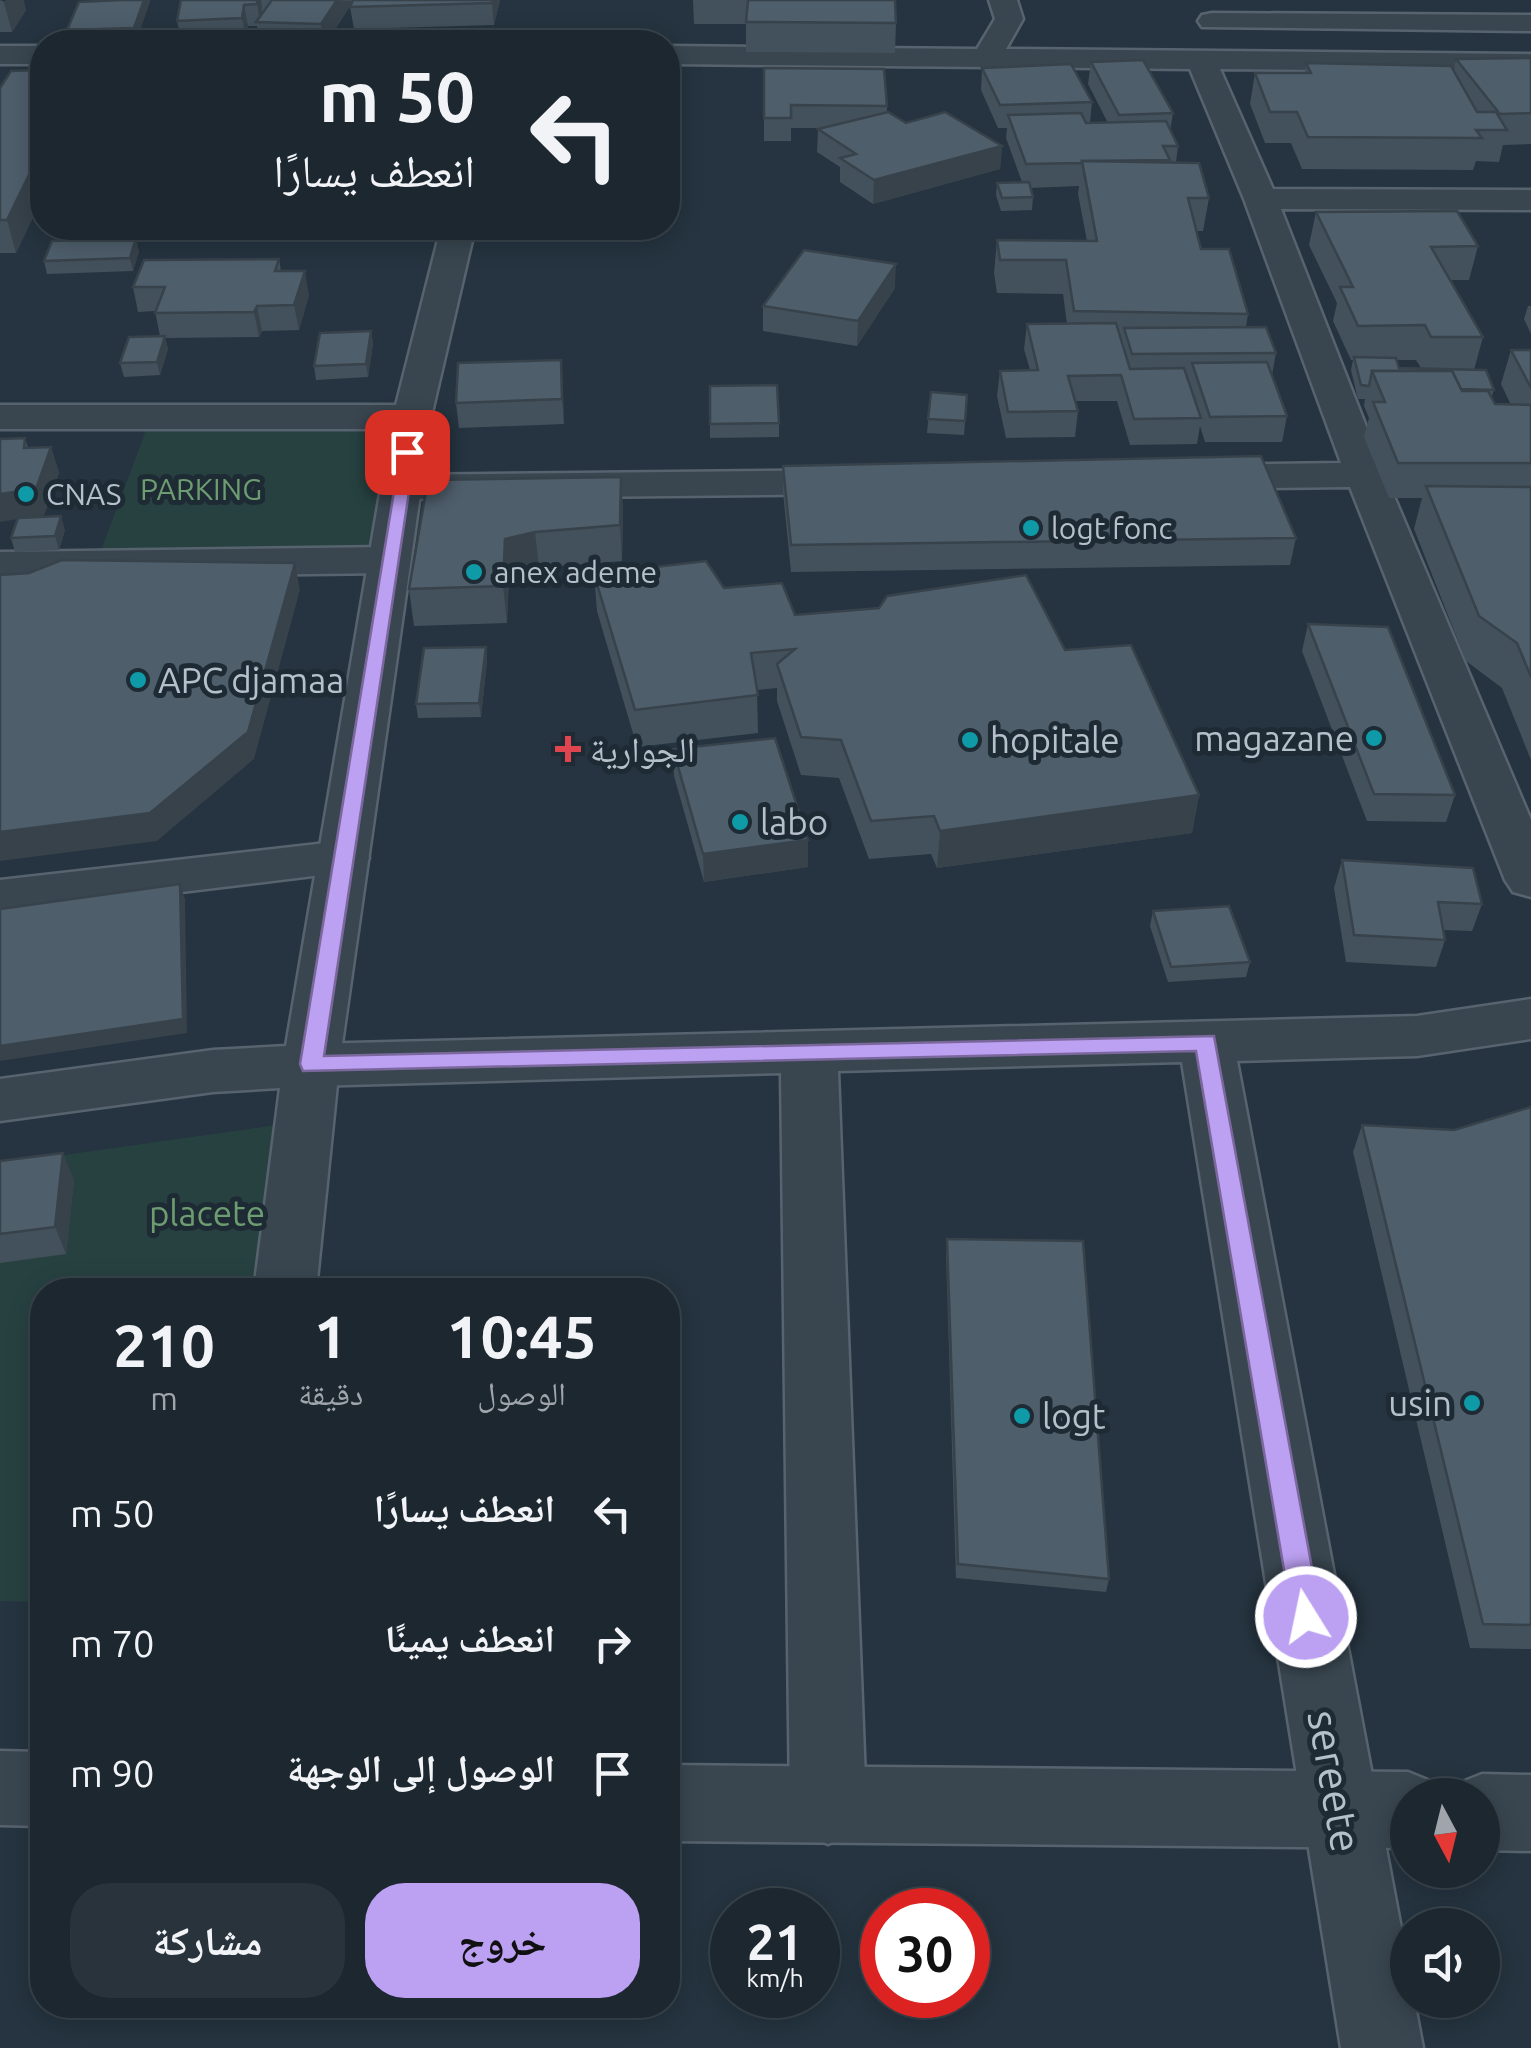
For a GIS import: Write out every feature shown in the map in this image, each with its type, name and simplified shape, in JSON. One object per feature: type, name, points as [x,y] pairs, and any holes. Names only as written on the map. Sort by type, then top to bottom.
[{"type":"street","points":[[988,56],[1013,13]]},
{"type":"street","points":[[1183,20],[1531,23]]},
{"type":"street","points":[[0,55],[30,55]]},
{"type":"street","points":[[680,56],[1531,62]]},
{"type":"street","points":[[1201,59],[1262,199],[1365,475],[1531,880]]},
{"type":"street","points":[[1262,199],[1531,200]]},
{"type":"street","points":[[286,1278],[311,1064],[412,417],[455,240]]},
{"type":"street","points":[[0,417],[412,417]]},
{"type":"street","points":[[1148,478],[1365,475]]},
{"type":"street","points":[[401,488],[893,481]]},
{"type":"street","points":[[0,565],[390,560]]},
{"type":"street","points":[[0,897],[344,858]]},
{"type":"street","points":[[0,1100],[193,1074],[311,1064],[1417,1036],[1531,1019]]},
{"type":"street","name":"sereete","points":[[1206,1042],[1374,1809],[1382,2048]]},
{"type":"street","points":[[808,1049],[828,1806]]},
{"type":"street","points":[[0,1788],[30,1789]]},
{"type":"street","points":[[680,1802],[1374,1809]]},
{"type":"street","points":[[1500,1813],[1531,1814]]},
{"type":"green space","name":"PARKING","points":[[151,417],[405,420],[387,557],[96,564]]},
{"type":"green space","name":"placete","points":[[305,1121],[276,1278],[30,1278],[30,1602],[0,1601],[0,1164]]},
{"type":"building","points":[[144,0],[134,28],[67,30],[79,2]]},
{"type":"building","points":[[181,0],[257,0],[257,4],[244,5],[242,18],[177,21]]},
{"type":"building","points":[[272,0],[337,0],[321,24],[256,22]]},
{"type":"building","points":[[353,0],[493,0],[350,7]]},
{"type":"building","points":[[748,0],[895,0],[896,23],[746,22]]},
{"type":"building","points":[[1531,58],[1531,113],[1500,114],[1456,59]]},
{"type":"building","points":[[1143,60],[1173,113],[1119,115],[1091,62]]},
{"type":"building","points":[[1306,63],[1451,66],[1477,112],[1496,112],[1507,130],[1476,130],[1482,138],[1308,137],[1297,112],[1270,112],[1255,73],[1311,73]]},
{"type":"building","points":[[1071,64],[1092,102],[1000,105],[982,68]]},
{"type":"building","points":[[764,68],[884,69],[887,106],[791,105],[791,118],[764,118]]},
{"type":"building","points":[[30,70],[30,173],[7,220],[0,220],[0,88],[11,71]]},
{"type":"building","points":[[888,112],[906,123],[945,112],[1002,146],[874,180],[840,158],[856,154],[818,129]]},
{"type":"building","points":[[1081,113],[1086,123],[1166,121],[1178,146],[1163,146],[1170,160],[1026,164],[1008,115]]},
{"type":"building","points":[[1082,161],[1199,163],[1209,198],[1188,198],[1201,249],[1229,249],[1248,314],[1074,311],[1066,260],[1000,260],[997,240],[1097,241]]},
{"type":"building","points":[[1029,182],[1033,197],[1002,198],[997,183]]},
{"type":"building","points":[[1457,211],[1478,246],[1431,247],[1483,337],[1431,337],[1425,325],[1358,326],[1340,287],[1353,287],[1316,212]]},
{"type":"building","points":[[135,240],[130,258],[44,261],[52,241]]},
{"type":"building","points":[[804,250],[896,264],[858,321],[763,306]]},
{"type":"building","points":[[279,259],[275,271],[305,271],[294,305],[257,306],[254,312],[155,313],[165,287],[133,287],[144,260]]},
{"type":"building","points":[[1116,323],[1130,369],[1184,368],[1201,418],[1134,419],[1121,375],[1068,376],[1078,411],[1008,412],[1000,371],[1038,370],[1027,324]]},
{"type":"building","points":[[1266,327],[1276,353],[1132,354],[1124,328]]},
{"type":"building","points":[[371,331],[366,364],[314,366],[320,333]]},
{"type":"building","points":[[165,336],[157,362],[120,363],[129,337]]},
{"type":"building","points":[[1511,350],[1531,350],[1531,388]]},
{"type":"building","points":[[1354,357],[1396,358],[1399,368],[1486,370],[1494,390],[1461,389],[1452,371],[1372,371],[1369,386],[1361,385]]},
{"type":"building","points":[[561,360],[562,399],[456,403],[458,363]]},
{"type":"building","points":[[1267,362],[1287,416],[1210,417],[1192,363]]},
{"type":"building","points":[[1372,371],[1452,371],[1462,391],[1488,391],[1495,404],[1531,405],[1531,463],[1398,463],[1373,402],[1385,402]]},
{"type":"building","points":[[777,385],[779,423],[710,424],[710,386]]},
{"type":"building","points":[[931,392],[967,395],[965,421],[928,419]]},
{"type":"building","points":[[25,438],[24,448],[51,447],[36,489],[0,494],[0,439]]},
{"type":"building","name":"logt fonc","points":[[1261,456],[1296,538],[791,545],[783,466]]},
{"type":"building","points":[[621,477],[620,525],[535,532],[505,539],[503,586],[409,589],[428,480]]},
{"type":"building","points":[[1426,486],[1531,487],[1531,677],[1517,643],[1479,616]]},
{"type":"building","points":[[61,516],[55,536],[11,538],[18,518]]},
{"type":"building","name":"APC djamaa","points":[[62,560],[295,563],[248,732],[150,813],[0,832],[0,575],[29,573]]},
{"type":"building","name":"hopitale","points":[[706,561],[724,588],[782,583],[795,615],[879,608],[887,596],[1026,575],[1065,650],[1131,645],[1199,795],[940,831],[934,816],[871,821],[841,740],[801,737],[777,664],[795,649],[751,653],[758,695],[635,710],[594,574]]},
{"type":"building","name":"magazane","points":[[1308,624],[1388,627],[1455,795],[1374,794]]},
{"type":"building","points":[[486,647],[479,703],[416,704],[424,648]]},
{"type":"building","name":"labo","points":[[775,738],[808,840],[703,854],[673,749]]},
{"type":"building","points":[[1342,860],[1473,868],[1482,904],[1438,902],[1445,940],[1354,935]]},
{"type":"building","points":[[180,884],[183,1019],[0,1046],[0,909]]},
{"type":"building","points":[[1229,906],[1250,962],[1171,967],[1153,911]]},
{"type":"building","name":"usin","points":[[1531,1107],[1531,1625],[1483,1624],[1362,1125],[1454,1130]]},
{"type":"building","points":[[63,1153],[55,1227],[0,1234],[0,1161]]},
{"type":"building","name":"logt","points":[[947,1239],[1083,1241],[1109,1579],[958,1564]]},
{"type":"place","name":"CNAS","points":[[26,494]]},
{"type":"place","name":"logt fonc","points":[[1031,528]]},
{"type":"place","name":"anex ademe","points":[[474,572]]},
{"type":"place","name":"APC djamaa","points":[[138,680]]},
{"type":"place","name":"magazane","points":[[1374,738]]},
{"type":"place","name":"hopitale","points":[[970,740]]},
{"type":"place","name":"الجوارية","points":[[568,749]]},
{"type":"place","name":"labo","points":[[740,822]]},
{"type":"place","name":"usin","points":[[1472,1403]]},
{"type":"place","name":"logt","points":[[1022,1416]]},
{"type":"route","points":[[407,452],[311,1064],[1206,1042],[1306,1617]]}]
